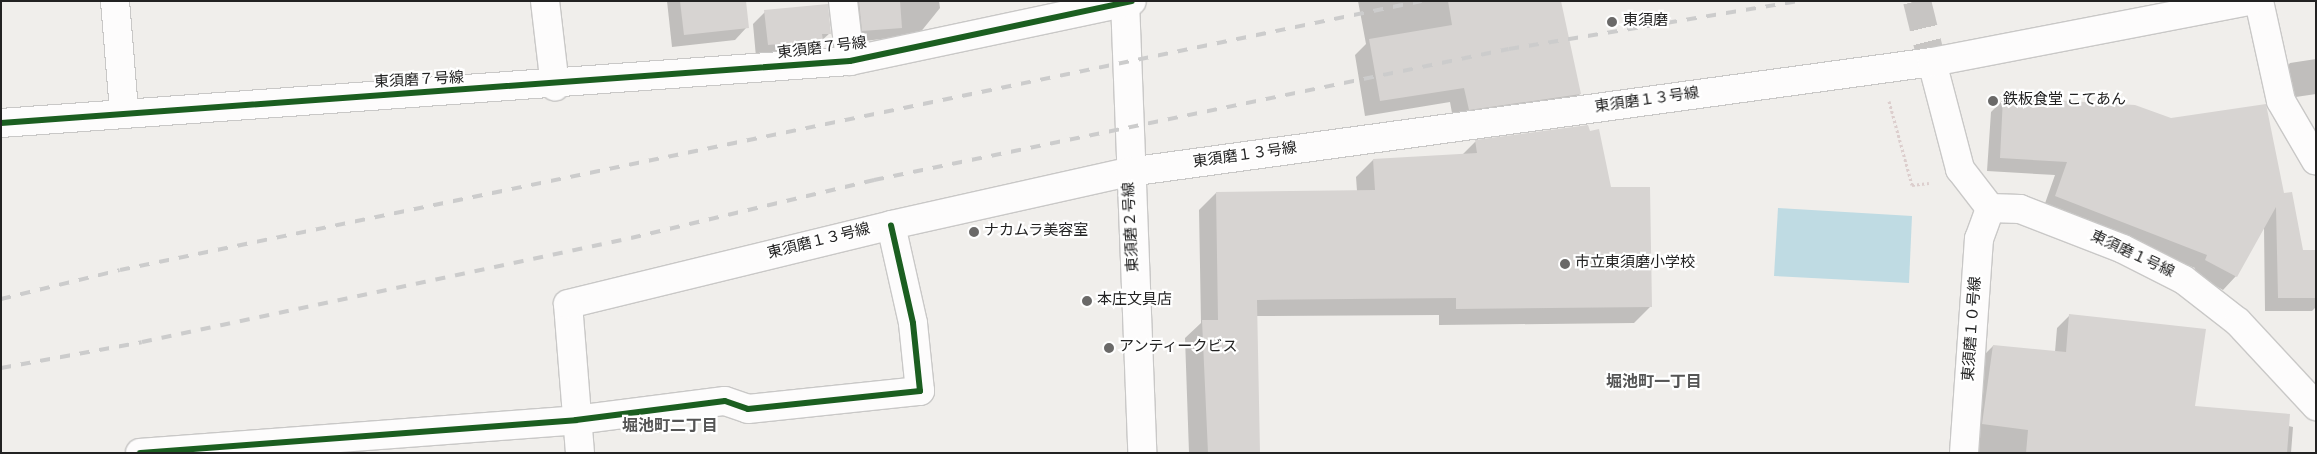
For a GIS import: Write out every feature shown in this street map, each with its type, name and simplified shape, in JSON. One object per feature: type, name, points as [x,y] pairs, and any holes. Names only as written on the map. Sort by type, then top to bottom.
[{"type":"street","points":[[115,1],[124,111]]},
{"type":"street","points":[[545,1],[555,86]]},
{"type":"street","points":[[843,1],[850,61]]},
{"type":"street","name":"東須磨１３号線","points":[[576,420],[568,304],[891,225],[1130,172],[1932,62],[2249,1]]},
{"type":"street","points":[[2259,1],[2281,100],[2304,120],[2316,160]]},
{"type":"street","name":"東須磨７号線","points":[[1,123],[124,111],[555,86],[850,61],[1127,2]]},
{"type":"street","name":"東須磨２号線","points":[[1127,2],[1130,172],[1142,453]]},
{"type":"street","points":[[1932,62],[1960,168],[1990,208]]},
{"type":"street","name":"東須磨１号線","points":[[1990,208],[2020,209],[2123,249],[2184,280],[2238,322],[2316,406]]},
{"type":"street","name":"東須磨１０号線","points":[[1964,453],[1979,238],[1990,208]]},
{"type":"street","points":[[140,453],[576,420],[725,401],[748,409],[920,391],[913,323],[891,225]]},
{"type":"street","points":[[576,420],[580,453]]},
{"type":"path","points":[[1886,92],[1912,185],[1926,180]]},
{"type":"water","points":[[1778,208],[1912,216],[1909,283],[1774,276]]},
{"type":"building","points":[[680,1],[746,1],[749,28],[684,35]]},
{"type":"building","points":[[859,1],[900,1],[902,28],[862,31]]},
{"type":"building","points":[[1448,1],[1561,1],[1581,94],[1469,110],[1464,88],[1380,101],[1369,39],[1452,25]]},
{"type":"building","points":[[828,4],[831,34],[822,34],[823,40],[768,45],[764,10]]},
{"type":"building","points":[[2003,97],[2135,105],[2171,118],[2266,104],[2284,193],[2292,192],[2303,250],[2316,250],[2316,298],[2278,298],[2276,207],[2237,277],[2205,260],[2207,255],[2055,196],[2067,162],[2000,158]]},
{"type":"building","points":[[1588,125],[1590,131],[1599,129],[1611,187],[1650,187],[1652,307],[1456,309],[1456,298],[1257,300],[1260,453],[1208,453],[1202,320],[1218,320],[1216,192],[1375,190],[1373,159],[1477,153],[1475,140]]},
{"type":"building","points":[[2069,314],[2206,329],[2195,406],[2290,414],[2287,453],[2026,453],[2028,430],[1982,424],[1993,345],[2066,352]]},
{"type":"tunnel","points":[[1917,1],[1932,62]]},
{"type":"railway","points":[[1,299],[120,270],[1421,1]]},
{"type":"railway","points":[[1,368],[142,342],[631,238],[874,180],[1509,49],[1800,1]]},
{"type":"cycle path","points":[[1,123],[850,61],[1132,1]]},
{"type":"cycle path","points":[[140,453],[576,420],[725,401],[748,409],[920,391],[913,323],[891,225]]},
{"type":"place","name":"東須磨","points":[[1612,22]]},
{"type":"place","name":"鉄板食堂 こてあん","points":[[1993,101]]},
{"type":"place","name":"ナカムラ美容室","points":[[974,232]]},
{"type":"place","name":"市立東須磨小学校","points":[[1565,264]]},
{"type":"place","name":"本庄文具店","points":[[1087,301]]},
{"type":"place","name":"アンティークビス","points":[[1109,348]]},
{"type":"district","name":"堀池町一丁目","points":[[1654,383]]},
{"type":"district","name":"堀池町二丁目","points":[[670,427]]}]
